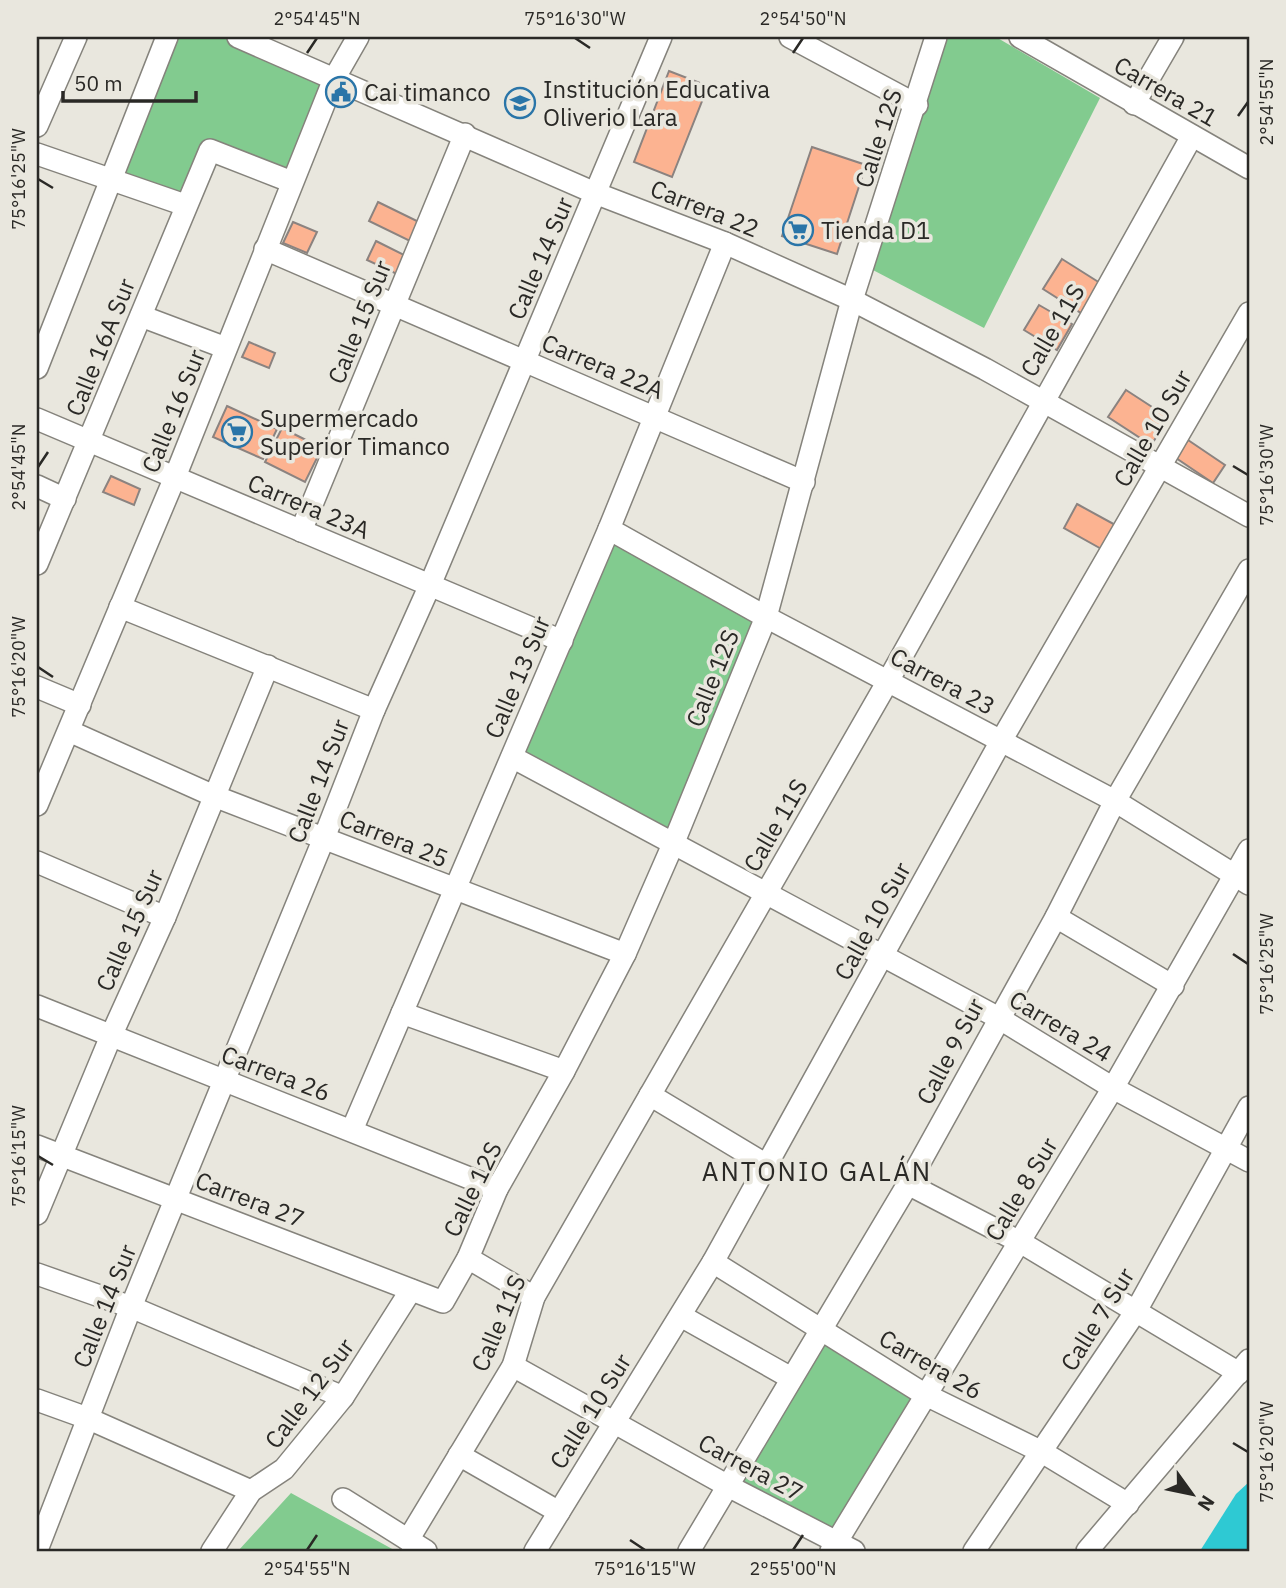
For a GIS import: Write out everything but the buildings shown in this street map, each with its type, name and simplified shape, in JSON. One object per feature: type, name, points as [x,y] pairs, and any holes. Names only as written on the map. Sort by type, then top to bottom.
[{"type":"street","points":[[37,126],[76,37]]},
{"type":"street","points":[[37,368],[167,37]]},
{"type":"street","name":"Calle 16 Sur","points":[[37,801],[175,477],[334,79],[358,37]]},
{"type":"street","name":"Calle 14 Sur","points":[[37,1550],[131,1307],[225,1082],[374,710],[430,585],[661,37]]},
{"type":"street","name":"Calle 12S","points":[[443,1302],[468,1258],[497,1189],[564,1071],[625,954],[674,842],[765,617],[852,300],[917,105],[936,37]]},
{"type":"street","name":"Carrera 21","points":[[1020,37],[1249,168]]},
{"type":"street","points":[[1134,104],[1173,37]]},
{"type":"street","name":"Carrera 22","points":[[246,38],[596,193],[725,243],[852,300],[985,369],[1249,516]]},
{"type":"street","points":[[794,38],[917,105]]},
{"type":"street","name":"Calle 15 Sur","points":[[301,530],[465,134]]},
{"type":"street","name":"Calle 11S","points":[[417,1546],[459,1455],[513,1366],[534,1297],[888,681],[1041,402],[1192,136]]},
{"type":"street","name":"Calle 16A Sur","points":[[37,564],[210,149],[292,183]]},
{"type":"street","points":[[37,154],[185,205]]},
{"type":"street","name":"Calle 13 Sur","points":[[352,1130],[452,890],[562,641],[725,243]]},
{"type":"street","name":"Carrera 22A","points":[[265,249],[804,482]]},
{"type":"street","name":"Calle 10 Sur","points":[[536,1551],[713,1262],[1000,741],[1249,313]]},
{"type":"street","points":[[141,316],[226,348]]},
{"type":"street","name":"Carrera 23A","points":[[37,419],[562,641]]},
{"type":"street","points":[[37,486],[65,499]]},
{"type":"street","name":"Carrera 23","points":[[609,529],[765,617],[1115,801],[1242,880]]},
{"type":"street","name":"Calle 9 Sur","points":[[689,1551],[908,1184],[998,1017],[1056,917],[1115,801],[1249,570]]},
{"type":"street","points":[[120,607],[374,710]]},
{"type":"street","name":"Calle 15 Sur","points":[[37,1214],[111,1036],[165,917],[268,666]]},
{"type":"street","points":[[37,687],[80,705]]},
{"type":"street","name":"Carrera 25","points":[[69,731],[214,796],[452,890],[625,954]]},
{"type":"street","name":"Carrera 24","points":[[512,757],[998,1017],[1113,1088],[1249,1161]]},
{"type":"street","name":"Calle 8 Sur","points":[[840,1548],[924,1394],[1020,1242],[1173,986],[1242,880],[1249,850]]},
{"type":"street","points":[[37,862],[165,917]]},
{"type":"street","points":[[1056,917],[1173,986]]},
{"type":"street","name":"Carrera 26","points":[[37,1006],[497,1189]]},
{"type":"street","points":[[402,1013],[564,1071]]},
{"type":"street","points":[[650,1095],[768,1166]]},
{"type":"street","name":"Calle 7 Sur","points":[[974,1551],[1136,1311],[1249,1107]]},
{"type":"street","name":"Carrera 27","points":[[37,1146],[443,1302]]},
{"type":"street","points":[[908,1184],[1020,1242],[1136,1311],[1244,1367],[1087,1551]]},
{"type":"street","points":[[468,1258],[534,1297]]},
{"type":"street","name":"Carrera 26","points":[[713,1262],[924,1394],[1042,1452],[1128,1504]]},
{"type":"street","points":[[37,1274],[131,1307],[343,1398]]},
{"type":"street","name":"Calle 12 Sur","points":[[212,1551],[251,1491],[284,1469],[343,1398],[411,1290]]},
{"type":"street","points":[[681,1316],[791,1378]]},
{"type":"street","name":"Carrera 27","points":[[513,1366],[840,1548]]},
{"type":"street","points":[[37,1400],[87,1418],[251,1491]]},
{"type":"street","points":[[459,1455],[559,1512]]},
{"type":"street","points":[[343,1499],[417,1546]]},
{"type":"green space","points":[[172,37],[228,37],[328,81],[288,179],[209,144],[183,197],[115,178]]},
{"type":"green space","points":[[949,37],[996,37],[1100,98],[984,328],[871,269],[942,48]]},
{"type":"green space","points":[[612,541],[756,622],[671,831],[522,751]]},
{"type":"green space","points":[[820,1330],[924,1394],[837,1542],[728,1486]]},
{"type":"green space","points":[[291,1493],[394,1550],[396,1551],[238,1551]]},
{"type":"water","points":[[1249,1482],[1249,1551],[1200,1551],[1236,1494]]},
{"type":"place","name":"Cai timanco","points":[[341,92]]},
{"type":"place","name":"Institución Educativa Oliverio Lara","points":[[520,103]]},
{"type":"place","name":"Tienda D1","points":[[798,230]]},
{"type":"place","name":"Supermercado Superior Timanco","points":[[237,432]]},
{"type":"district","name":"ANTONIO GALÁN","points":[[817,1171]]}]
